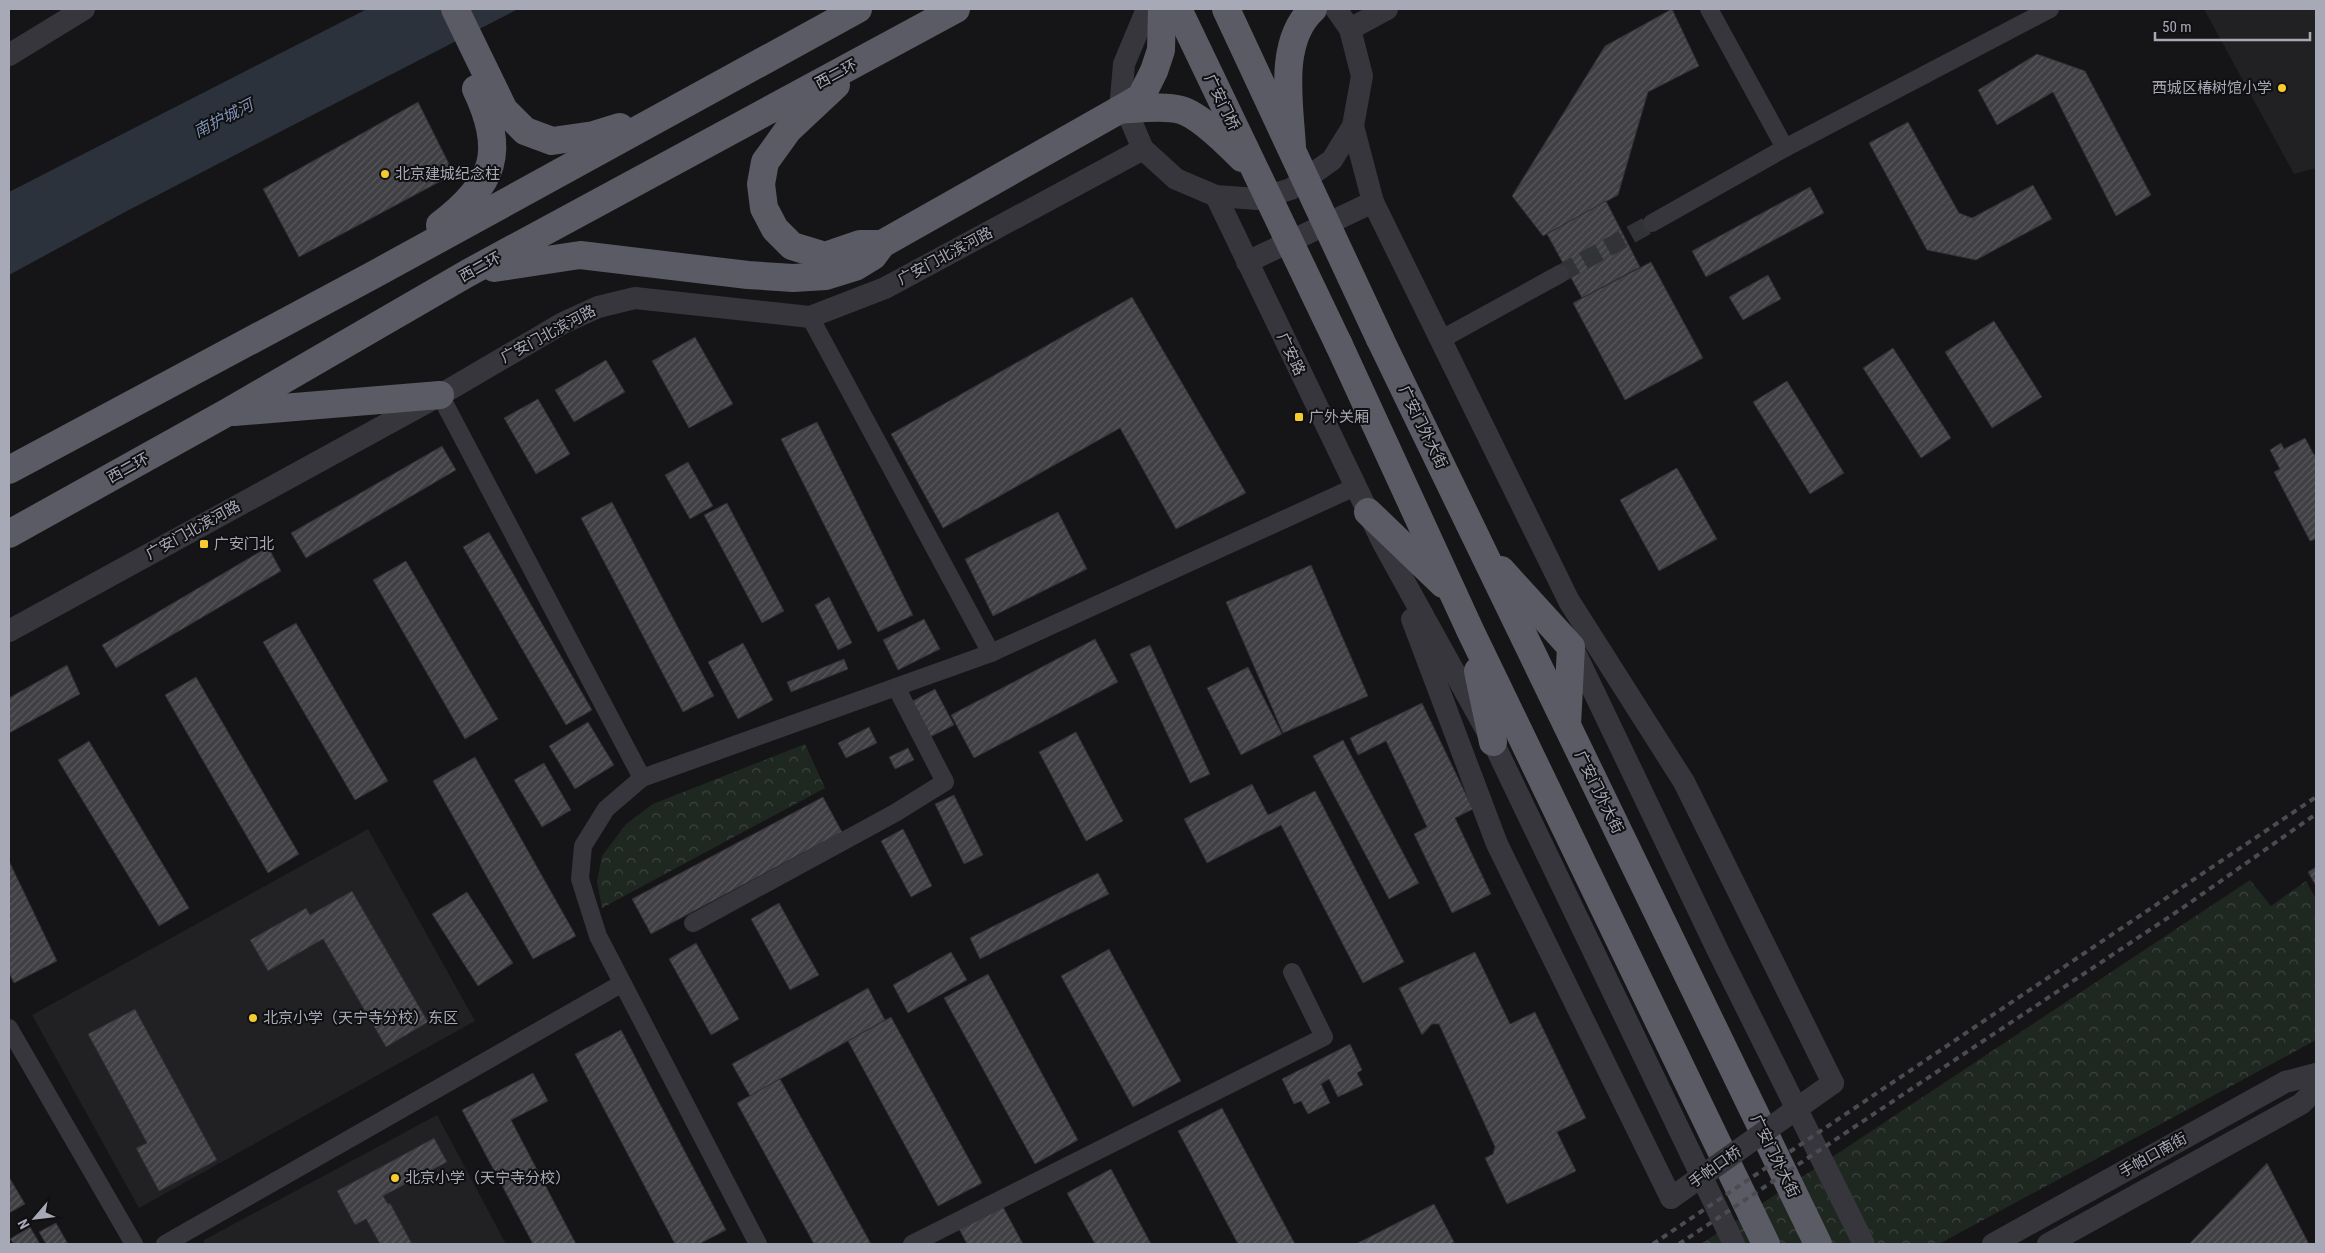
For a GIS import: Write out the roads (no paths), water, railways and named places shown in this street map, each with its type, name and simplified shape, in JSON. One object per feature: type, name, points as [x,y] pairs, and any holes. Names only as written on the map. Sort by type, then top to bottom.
[{"type":"highway","points":[[436,9],[477,73],[504,110],[525,131],[552,141],[594,135],[645,120],[716,86]]},
{"type":"highway","points":[[375,274],[454,214],[481,188],[490,162],[493,133],[477,73],[455,9]]},
{"type":"highway","points":[[9,470],[375,274],[858,9]]},
{"type":"highway","name":"西二环","points":[[9,534],[228,412],[468,273],[956,9]]},
{"type":"highway","points":[[468,273],[580,255],[748,275],[793,278],[826,276],[855,267],[873,256],[882,244],[1140,97],[1154,71],[1161,50],[1162,9]]},
{"type":"highway","name":"广安门桥","points":[[1178,9],[1339,345],[1453,593]]},
{"type":"highway","points":[[1226,9],[1292,148]]},
{"type":"highway","points":[[1292,148],[1289,64],[1296,30],[1306,15],[1313,9]]},
{"type":"highway","points":[[862,60],[788,130],[765,162],[761,184],[764,208],[775,229],[792,246],[825,256],[860,244],[882,244]]},
{"type":"highway","points":[[1118,110],[1150,108],[1181,110],[1212,129],[1256,173]]},
{"type":"highway","name":"广安门外大街","points":[[1292,148],[1380,339],[1818,1244]]},
{"type":"highway","points":[[228,412],[440,395]]},
{"type":"highway","points":[[1368,512],[1453,593],[1766,1244]]},
{"type":"highway","points":[[1481,547],[1571,647],[1567,726]]},
{"type":"highway","points":[[1470,630],[1493,742]]},
{"type":"street","points":[[9,55],[84,9]]},
{"type":"street","points":[[1147,9],[1124,64],[1121,98],[1143,149],[1176,178],[1216,196],[1257,199],[1291,189],[1332,160],[1353,126],[1362,76],[1350,29],[1336,9]]},
{"type":"street","points":[[1350,29],[1387,9]]},
{"type":"street","points":[[1709,9],[1785,148]]},
{"type":"street","points":[[1652,223],[1785,148],[2050,9]]},
{"type":"street","points":[[1353,126],[1372,202],[1569,601],[1571,647],[1719,953],[1864,1244]]},
{"type":"street","name":"广安门北滨河路","points":[[9,631],[440,395],[563,323],[598,307],[635,298],[810,317],[885,288],[1143,149]]},
{"type":"street","name":"广安路","points":[[1216,196],[1368,512]]},
{"type":"street","points":[[1247,262],[1372,202]]},
{"type":"street","points":[[1440,340],[1560,274]]},
{"type":"street","points":[[810,317],[991,654]]},
{"type":"street","points":[[440,395],[642,778]]},
{"type":"street","points":[[758,1244],[621,984],[598,936],[580,879],[583,846],[606,809],[642,778],[991,654],[1355,487]]},
{"type":"street","points":[[1368,512],[1383,543],[1493,742],[1734,1244]]},
{"type":"street","name":"手帕口桥","points":[[1383,543],[1497,844],[1671,1198],[1833,1083],[1684,782],[1569,601]]},
{"type":"street","points":[[693,923],[895,813],[945,782],[896,688]]},
{"type":"street","points":[[912,1244],[1324,1037],[1292,972]]},
{"type":"street","points":[[165,1244],[621,984]]},
{"type":"street","points":[[11,1036],[134,1244]]},
{"type":"street","name":"手帕口南街","points":[[1993,1244],[2285,1082],[2316,1074]]},
{"type":"street","name":"手帕口南街","points":[[2048,1244],[2301,1104],[2316,1089]]},
{"type":"water","name":"南护城河","points":[[367,9],[518,9],[125,212],[9,275],[9,192]]},
{"type":"tunnel","points":[[1560,274],[1652,223]]},
{"type":"railway","points":[[1653,1244],[2316,797]]},
{"type":"railway","points":[[1679,1244],[2181,909],[2316,814]]},
{"type":"place","name":"西城区椿树馆小学","points":[[2282,88]]},
{"type":"place","name":"北京建城纪念柱","points":[[385,174]]},
{"type":"place","name":"广外关厢","points":[[1299,417]]},
{"type":"place","name":"广安门北","points":[[204,544]]},
{"type":"place","name":"北京小学（天宁寺分校）东区","points":[[253,1018]]},
{"type":"place","name":"北京小学（天宁寺分校）","points":[[395,1178]]}]
